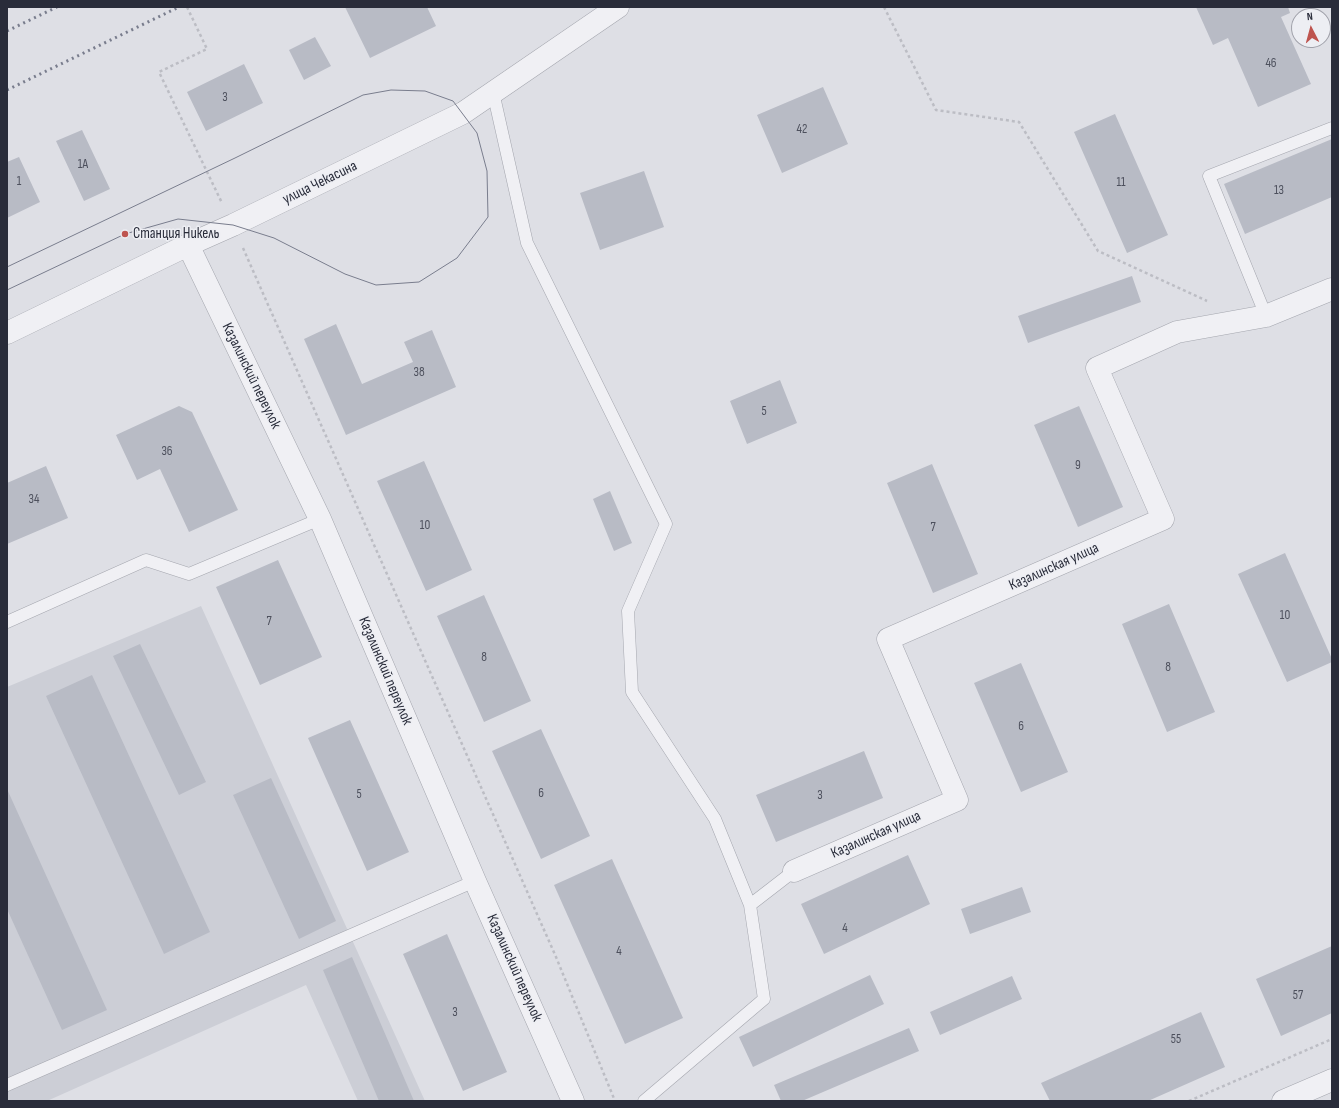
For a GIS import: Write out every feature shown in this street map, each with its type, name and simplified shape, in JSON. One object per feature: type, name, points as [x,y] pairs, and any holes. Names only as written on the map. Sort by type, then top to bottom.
[{"type":"street","name":"улица Чекасина","points":[[7,333],[463,113],[618,7]]},
{"type":"street","name":"Казалинский переулок","points":[[188,245],[320,519],[475,882],[573,1101]]},
{"type":"street","name":"Казалинская улица","points":[[794,871],[957,800],[888,639],[1163,519],[1098,368],[1176,332],[1266,316],[1332,289]]},
{"type":"street","points":[[1283,1101],[1332,1080]]},
{"type":"lane","points":[[492,92],[528,243],[666,524],[628,611],[632,692],[715,820],[750,905],[764,999],[644,1101]]},
{"type":"lane","points":[[1266,316],[1209,176],[1332,128]]},
{"type":"lane","points":[[7,622],[146,560],[189,574],[320,519]]},
{"type":"lane","points":[[750,905],[794,871]]},
{"type":"lane","points":[[7,1085],[475,882]]},
{"type":"path","points":[[187,7],[207,48],[159,72],[233,225],[556,957],[615,1101]]},
{"type":"path","points":[[884,7],[936,110],[1019,122],[1098,251],[1212,303]]},
{"type":"path","points":[[1189,1101],[1332,1039]]},
{"type":"shaded area","points":[[201,606],[425,1101],[358,1101],[306,985],[47,1101],[7,1101],[7,687]]},
{"type":"building","points":[[345,7],[427,7],[436,26],[370,58]]},
{"type":"building","points":[[1196,7],[1288,7],[1290,13],[1281,17],[1291,39],[1291,48],[1295,48],[1311,84],[1258,107],[1228,38],[1213,45]]},
{"type":"building","points":[[315,37],[331,66],[304,80],[289,50]]},
{"type":"building","points":[[244,64],[263,103],[206,131],[187,92]]},
{"type":"building","points":[[823,87],[848,144],[782,173],[757,115]]},
{"type":"building","points":[[1115,114],[1168,235],[1127,253],[1074,132]]},
{"type":"building","points":[[82,130],[110,189],[84,201],[56,141]]},
{"type":"building","points":[[1332,139],[1332,197],[1245,234],[1224,184]]},
{"type":"building","points":[[19,157],[40,202],[7,218],[7,162]]},
{"type":"building","points":[[644,171],[664,227],[600,250],[580,193]]},
{"type":"building","points":[[1132,276],[1141,302],[1028,343],[1018,316]]},
{"type":"building","points":[[336,324],[362,384],[413,362],[404,342],[432,330],[456,387],[346,435],[304,339]]},
{"type":"building","points":[[780,380],[797,423],[747,444],[730,401]]},
{"type":"building","points":[[179,406],[192,412],[238,510],[189,532],[160,469],[137,480],[116,435]]},
{"type":"building","points":[[1079,406],[1123,507],[1078,527],[1034,425]]},
{"type":"building","points":[[424,461],[472,570],[426,591],[377,481]]},
{"type":"building","points":[[932,464],[978,574],[933,593],[887,483]]},
{"type":"building","points":[[46,466],[68,518],[7,544],[7,483]]},
{"type":"building","points":[[610,491],[632,543],[614,551],[593,499]]},
{"type":"building","points":[[1285,553],[1332,659],[1332,662],[1287,682],[1238,574]]},
{"type":"building","points":[[278,560],[322,657],[260,685],[216,587]]},
{"type":"building","points":[[484,595],[531,701],[484,722],[437,616]]},
{"type":"building","points":[[1169,604],[1215,712],[1167,732],[1122,624]]},
{"type":"building","points":[[140,644],[206,782],[179,795],[113,656]]},
{"type":"building","points":[[1021,663],[1068,772],[1021,792],[974,683]]},
{"type":"building","points":[[92,675],[210,932],[164,954],[46,696]]},
{"type":"building","points":[[350,720],[409,852],[367,871],[308,738]]},
{"type":"building","points":[[541,729],[590,836],[541,859],[492,751]]},
{"type":"building","points":[[864,751],[883,798],[776,842],[756,795]]},
{"type":"building","points":[[271,778],[336,921],[299,939],[233,795]]},
{"type":"building","points":[[7,789],[107,1010],[62,1030],[7,909]]},
{"type":"building","points":[[908,855],[930,904],[824,954],[801,904]]},
{"type":"building","points":[[612,859],[683,1018],[625,1044],[554,885]]},
{"type":"building","points":[[1022,887],[1031,912],[970,934],[961,909]]},
{"type":"building","points":[[447,934],[507,1072],[463,1091],[403,954]]},
{"type":"building","points":[[1332,946],[1332,1013],[1281,1036],[1256,979]]},
{"type":"building","points":[[352,957],[414,1101],[379,1101],[323,970]]},
{"type":"building","points":[[870,975],[884,1004],[753,1067],[739,1037]]},
{"type":"building","points":[[1012,976],[1022,999],[940,1035],[930,1012]]},
{"type":"building","points":[[1201,1012],[1225,1067],[1148,1101],[1050,1101],[1041,1083]]},
{"type":"building","points":[[909,1028],[919,1051],[802,1101],[781,1101],[774,1085]]},
{"type":"tram line","points":[[7,267],[363,95],[391,90],[425,91],[453,101],[477,133],[487,171],[488,217],[457,258],[419,282],[376,285],[345,274],[274,238],[233,225],[178,219],[125,234],[7,290]]},
{"type":"railway","points":[[7,31],[57,7]]},
{"type":"railway","points":[[7,90],[179,7]]},
{"type":"place","name":"Станция Никель","points":[[125,234]]}]
